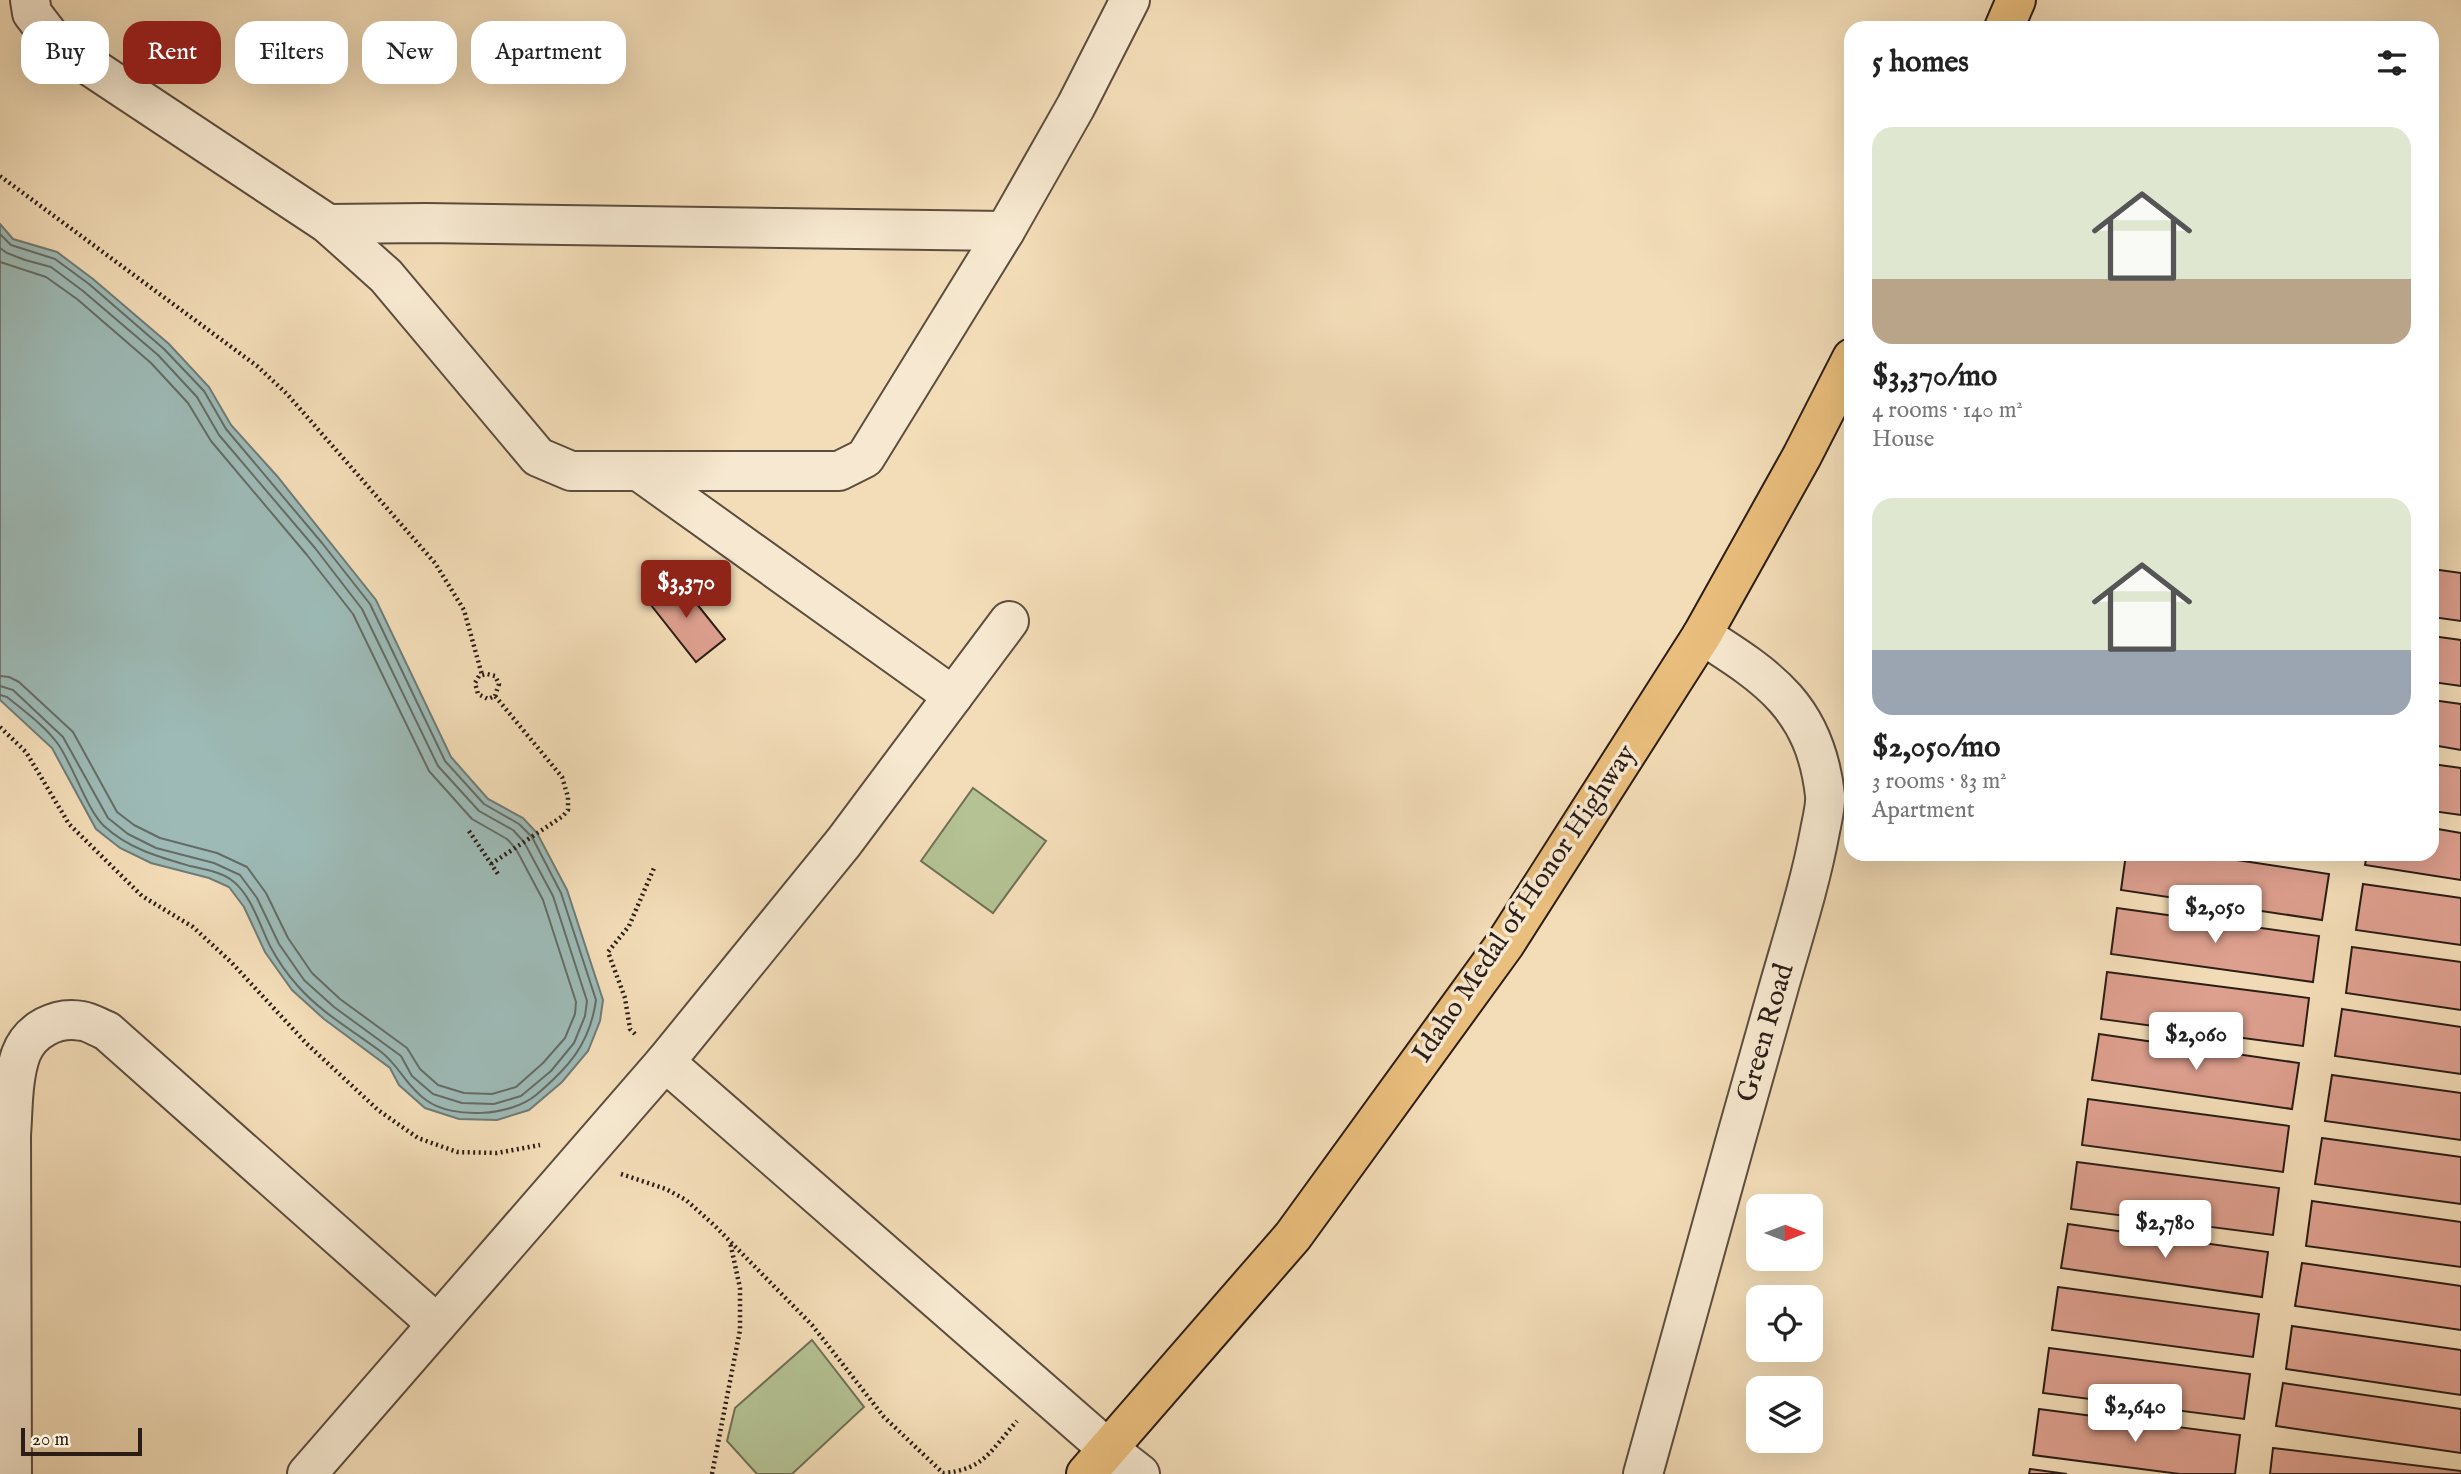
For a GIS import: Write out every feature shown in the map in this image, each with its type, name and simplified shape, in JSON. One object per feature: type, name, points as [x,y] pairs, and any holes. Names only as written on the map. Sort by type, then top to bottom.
[{"type":"main road","points":[[2007,21],[2016,0]]},
{"type":"main road","name":"Idaho Medal of Honor Highway","points":[[1097,1462],[1293,1236],[1505,944],[1702,635],[1802,456],[1844,374]]},
{"type":"street","points":[[30,0],[32,13],[55,43],[328,224],[386,276],[538,457],[571,471],[640,472],[839,471],[865,458],[1005,231],[1076,106],[1130,0]]},
{"type":"street","points":[[328,224],[1005,231]]},
{"type":"street","points":[[640,472],[953,696]]},
{"type":"street","points":[[307,1474],[665,1062],[845,842],[1009,621]]},
{"type":"street","name":"Green Road","points":[[1643,1474],[1814,865],[1826,797],[1814,744],[1799,713],[1747,663],[1702,635]]},
{"type":"street","points":[[12,1474],[11,1135],[16,1082],[21,1054],[35,1033],[56,1021],[82,1021],[107,1031],[437,1324]]},
{"type":"street","points":[[665,1062],[1043,1392],[1097,1462],[1140,1474]]},
{"type":"path","points":[[0,176],[257,366],[287,394],[435,563],[464,610],[482,675]]},
{"type":"path","points":[[491,674],[498,680],[499,688],[495,696],[488,699],[478,694],[475,683],[482,675],[491,674]]},
{"type":"path","points":[[491,863],[563,816],[568,810],[568,797],[562,777],[495,696]]},
{"type":"path","points":[[0,727],[26,752],[69,824],[142,895],[193,927],[231,962],[306,1043],[378,1110],[418,1138],[457,1152],[497,1153],[549,1143],[588,1152],[624,1176],[666,1189],[685,1200],[730,1241],[812,1325],[884,1418],[942,1474],[963,1472],[978,1464],[1043,1392]]},
{"type":"path","points":[[469,831],[498,874]]},
{"type":"path","points":[[654,868],[629,926],[608,952],[625,998],[630,1029],[665,1062]]},
{"type":"path","points":[[712,1474],[740,1330],[740,1288],[730,1241]]},
{"type":"green space","points":[[973,788],[1046,841],[993,913],[921,861]]},
{"type":"green space","points":[[812,1340],[864,1407],[792,1474],[757,1474],[727,1441],[735,1408]]},
{"type":"water","points":[[0,224],[13,239],[57,252],[93,279],[169,344],[209,387],[231,425],[277,476],[376,600],[451,757],[488,799],[523,818],[537,833],[567,890],[603,1000],[600,1021],[588,1051],[562,1082],[529,1110],[497,1120],[459,1119],[425,1108],[399,1085],[390,1068],[324,1019],[292,990],[265,952],[244,907],[229,887],[209,878],[151,863],[120,848],[96,829],[52,748],[0,700]]},
{"type":"building","points":[[2439,570],[2461,573],[2461,621],[2439,618]]},
{"type":"building","points":[[676,578],[725,639],[696,662],[647,600]]},
{"type":"building","points":[[2439,637],[2461,640],[2461,686],[2439,683]]},
{"type":"building","points":[[2439,701],[2461,704],[2461,750],[2439,746]]},
{"type":"building","points":[[2439,765],[2461,768],[2461,815],[2439,812]]},
{"type":"building","points":[[2439,829],[2461,833],[2461,880],[2365,865],[2366,861],[2439,861]]},
{"type":"building","points":[[2125,861],[2243,861],[2329,874],[2322,920],[2121,890]]},
{"type":"building","points":[[2363,884],[2461,898],[2461,945],[2356,930]]},
{"type":"building","points":[[2117,908],[2319,936],[2313,982],[2111,954]]},
{"type":"building","points":[[2352,947],[2461,962],[2461,1010],[2346,993]]},
{"type":"building","points":[[2107,972],[2309,998],[2303,1046],[2101,1019]]},
{"type":"building","points":[[2342,1009],[2461,1027],[2461,1074],[2335,1056]]},
{"type":"building","points":[[2099,1034],[2299,1063],[2292,1109],[2092,1080]]},
{"type":"building","points":[[2332,1075],[2461,1093],[2461,1140],[2325,1121]]},
{"type":"building","points":[[2088,1099],[2289,1126],[2283,1172],[2082,1145]]},
{"type":"building","points":[[2322,1138],[2461,1157],[2461,1204],[2315,1184]]},
{"type":"building","points":[[2077,1162],[2279,1188],[2273,1235],[2071,1209]]},
{"type":"building","points":[[2312,1201],[2461,1222],[2461,1267],[2306,1246]]},
{"type":"building","points":[[2068,1224],[2268,1252],[2262,1297],[2061,1268]]},
{"type":"building","points":[[2302,1263],[2461,1286],[2461,1330],[2295,1306]]},
{"type":"building","points":[[2058,1287],[2259,1314],[2253,1357],[2052,1330]]},
{"type":"building","points":[[2292,1326],[2461,1350],[2461,1395],[2286,1369]]},
{"type":"building","points":[[2049,1348],[2250,1374],[2244,1419],[2043,1393]]},
{"type":"building","points":[[2283,1383],[2461,1409],[2461,1453],[2276,1426]]},
{"type":"building","points":[[2039,1409],[2240,1435],[2235,1474],[2180,1474],[2033,1455]]},
{"type":"building","points":[[2273,1448],[2461,1471],[2461,1474],[2270,1474]]},
{"type":"building","points":[[2030,1469],[2067,1474],[2029,1474]]}]
